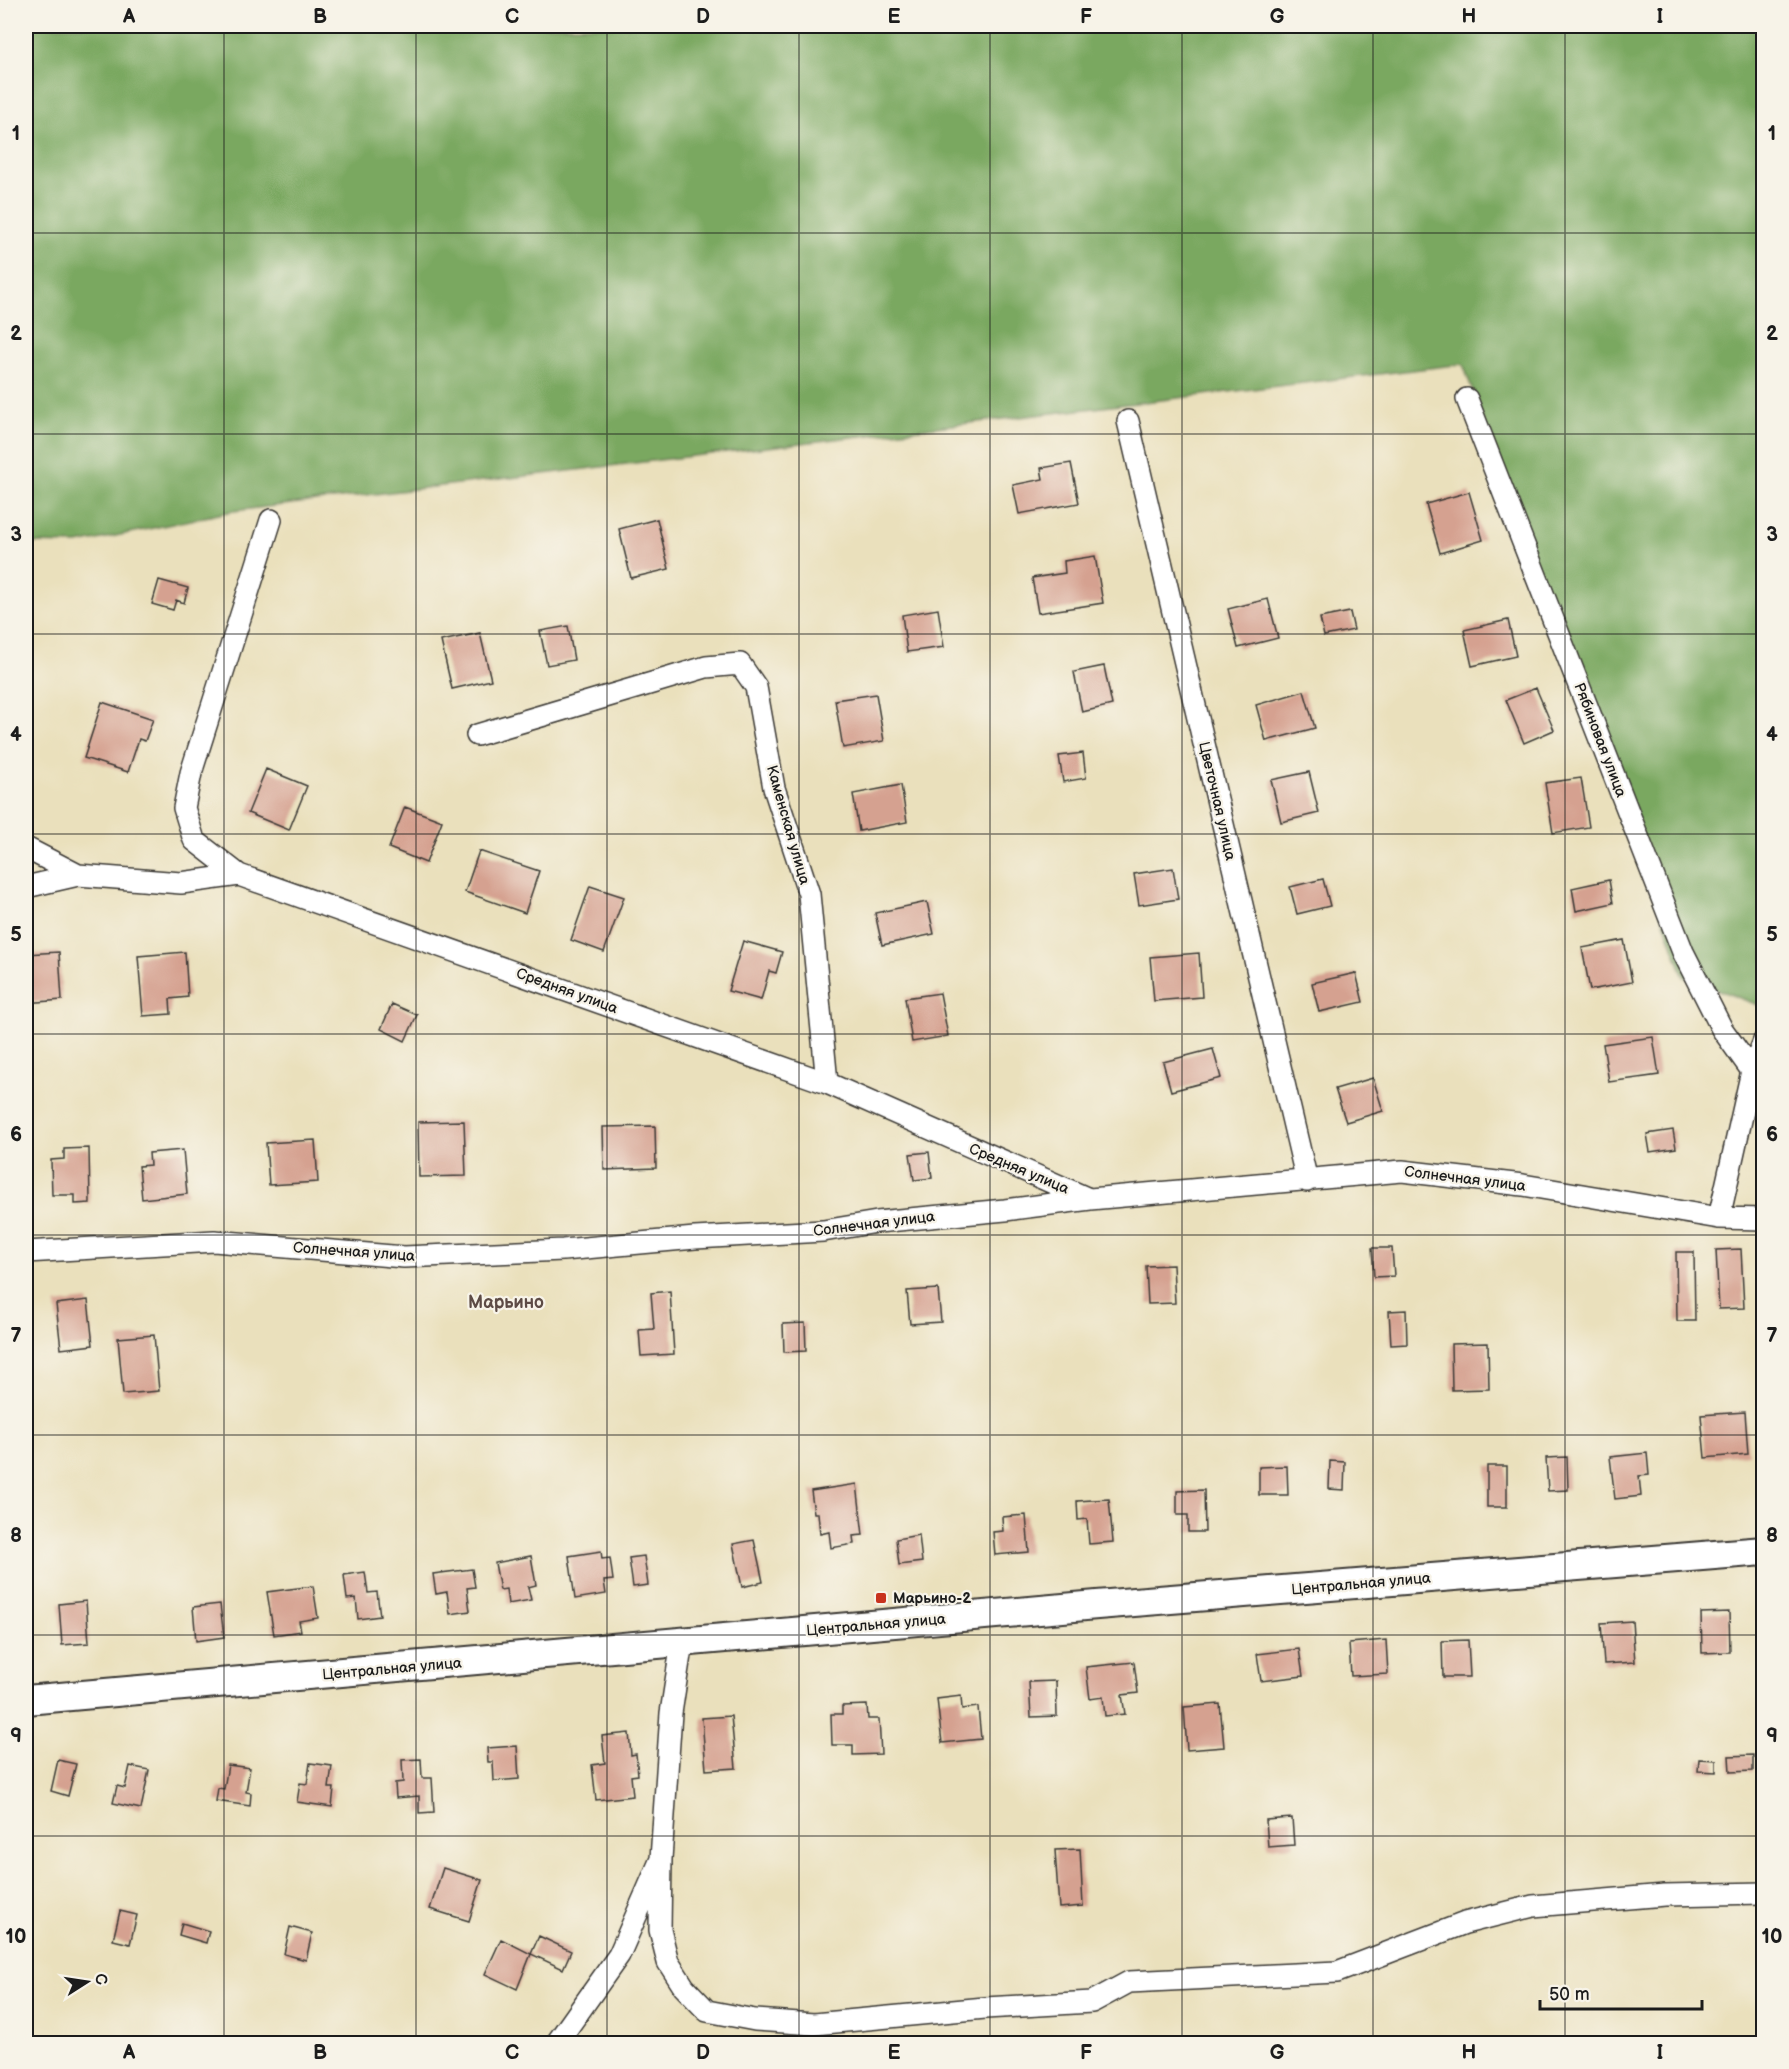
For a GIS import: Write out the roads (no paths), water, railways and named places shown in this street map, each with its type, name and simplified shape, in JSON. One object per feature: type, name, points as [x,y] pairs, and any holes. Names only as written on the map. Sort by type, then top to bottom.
[{"type":"main road","name":"Центральная улица","points":[[26,1700],[1085,1606],[1764,1551]]},
{"type":"street","name":"Рябиновая улица","points":[[1467,399],[1683,952],[1722,1029],[1752,1071]]},
{"type":"street","name":"Цветочная улица","points":[[1128,421],[1307,1181]]},
{"type":"street","points":[[239,875],[194,840],[184,808],[191,773],[270,519]]},
{"type":"street","name":"Каменская улица","points":[[477,735],[706,667],[740,664],[756,687],[774,788],[809,894],[826,1083]]},
{"type":"street","points":[[26,848],[78,875]]},
{"type":"street","name":"Средняя улица","points":[[26,887],[78,875],[181,883],[239,875],[826,1083],[1090,1199]]},
{"type":"street","points":[[1719,1218],[1752,1071],[1764,1041]]},
{"type":"street","name":"Солнечная улица","points":[[26,1252],[214,1241],[404,1257],[552,1251],[695,1238],[824,1231],[877,1222],[1005,1210],[1090,1199],[1402,1171],[1523,1185],[1719,1218],[1764,1219]]},
{"type":"street","points":[[682,1642],[671,1713],[660,1930],[668,1962],[684,1987],[707,2011],[755,2020],[814,2024],[985,2008],[1092,2002],[1129,1982],[1337,1972],[1465,1923],[1533,1906],[1665,1894],[1764,1893]]},
{"type":"street","points":[[556,2043],[619,1955],[662,1859]]},
{"type":"place","name":"Марьино-2","points":[[881,1598]]},
{"type":"district","name":"Марьино","points":[[506,1302]]}]
